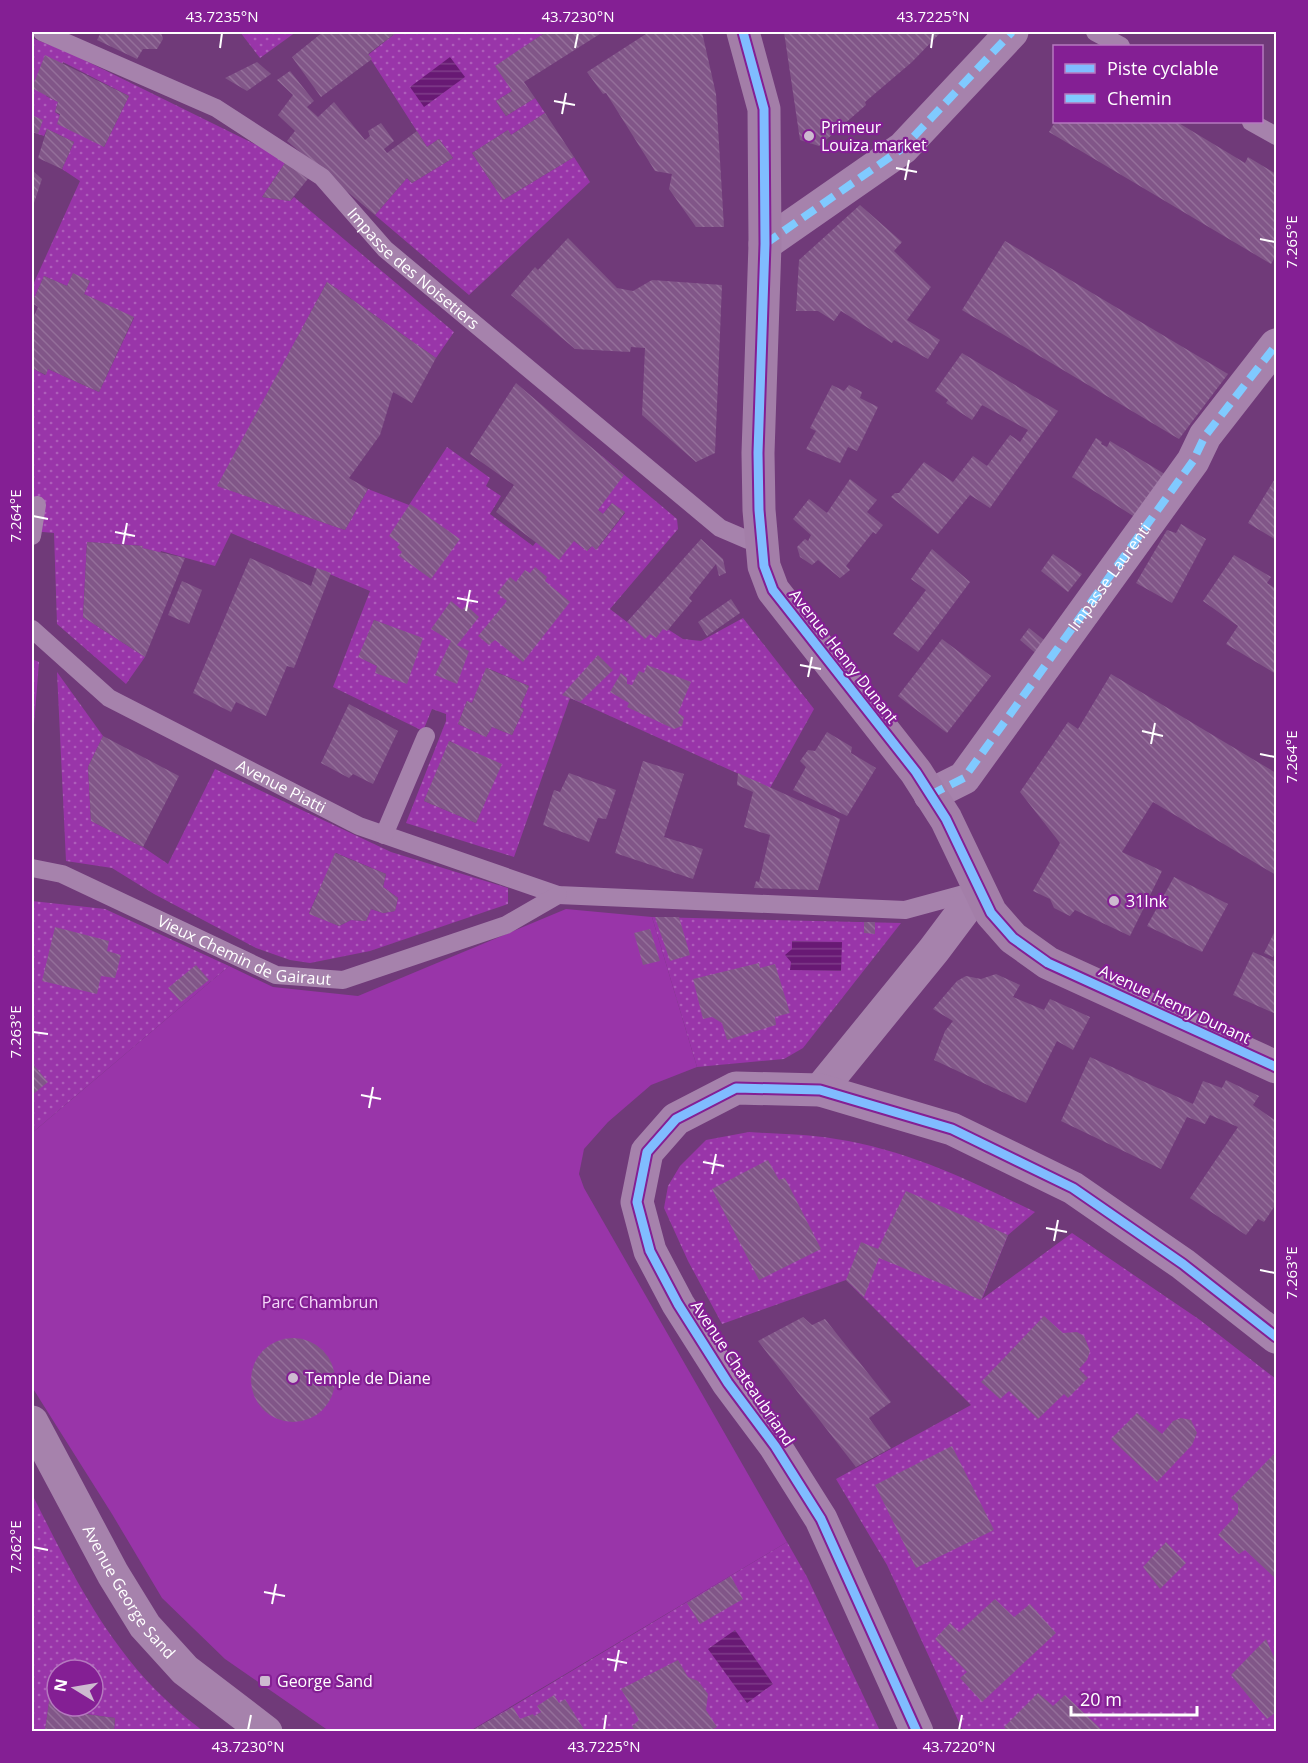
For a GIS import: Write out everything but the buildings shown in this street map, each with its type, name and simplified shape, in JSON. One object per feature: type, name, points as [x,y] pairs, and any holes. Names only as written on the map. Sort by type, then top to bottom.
[{"type":"street","name":"Avenue Henry Dunant","points":[[743,32],[764,109],[765,244],[758,453],[764,566],[772,590],[883,729],[930,795],[946,819],[991,913],[1014,938],[1048,963],[1276,1067]]},
{"type":"street","points":[[765,244],[903,148],[1012,32]]},
{"type":"street","name":"Impasse Laurenti","points":[[930,795],[964,778],[1193,461],[1205,436],[1276,345]]},
{"type":"street","points":[[820,1090],[934,950],[979,890]]},
{"type":"street","name":"Avenue Chateaubriand","points":[[917,1731],[821,1519],[775,1446],[728,1383],[678,1304],[650,1251],[637,1202],[647,1152],[676,1119],[736,1088],[820,1090],[952,1129],[1073,1188],[1183,1264],[1276,1337]]},
{"type":"street","name":"Avenue George Sand","points":[[32,1422],[113,1574],[144,1626],[185,1670],[266,1731]]},
{"type":"lane","name":"Impasse des Noisetiers","points":[[42,32],[216,108],[322,177],[385,249],[720,528],[748,540],[762,540]]},
{"type":"lane","points":[[1095,32],[1119,45]]},
{"type":"lane","points":[[1253,123],[1276,136]]},
{"type":"lane","points":[[32,536],[37,505]]},
{"type":"lane","name":"Avenue Piatti","points":[[32,629],[109,698],[359,826],[558,895],[905,910],[979,890]]},
{"type":"lane","points":[[384,835],[426,736]]},
{"type":"lane","name":"Vieux Chemin de Gairaut","points":[[32,868],[62,874],[276,975],[343,980],[506,926],[558,895]]},
{"type":"green space","points":[[240,32],[296,32],[260,58]]},
{"type":"green space","points":[[397,32],[546,32],[496,66],[512,91],[496,101],[506,116],[535,98],[545,113],[511,135],[508,130],[472,153],[503,200],[574,157],[590,182],[469,295],[375,215],[407,178],[412,183],[453,158],[439,139],[427,147],[368,55]]},
{"type":"green space","points":[[32,38],[66,51],[287,160],[262,197],[290,201],[294,197],[454,332],[436,358],[327,282],[218,486],[345,530],[368,489],[409,505],[447,447],[490,478],[486,486],[501,496],[490,514],[533,546],[602,456],[677,519],[678,529],[610,609],[627,622],[638,610],[683,639],[701,641],[743,618],[814,709],[770,788],[570,698],[514,857],[406,823],[446,721],[446,714],[432,709],[423,731],[333,687],[370,591],[231,533],[215,566],[142,548],[143,546],[87,542],[83,617],[145,657],[126,684],[57,624],[54,533],[32,531],[32,368],[45,375],[48,369],[99,392],[134,318],[84,294],[90,281],[73,274],[67,286],[44,276],[32,303],[32,287],[80,181],[62,169],[74,142],[47,129],[44,136],[32,132]],"holes":[[[63,62],[129,96],[104,147],[55,112],[58,102],[46,96]],[[612,503],[625,513],[597,549],[592,546],[587,551],[574,541],[598,510],[603,514]],[[374,620],[422,639],[376,673],[377,666],[359,657]],[[487,668],[529,686],[520,707],[524,709],[512,735],[492,727],[486,737],[458,724],[467,701],[472,703]],[[450,741],[498,772],[476,823],[424,801]]]},
{"type":"green space","points":[[32,659],[39,662],[32,750]]},
{"type":"green space","points":[[57,672],[103,736],[88,767],[91,821],[143,847],[168,864],[215,769],[391,852],[508,888],[508,904],[370,951],[310,963],[290,960],[256,948],[154,894],[112,868],[66,861]],"holes":[[[336,853],[386,874],[383,887],[398,898],[395,911],[383,913],[371,909],[366,921],[351,920],[339,926],[309,913]]]},
{"type":"green space","points":[[32,901],[105,909],[229,966],[32,1133]]},
{"type":"green space","name":"Parc Chambrun","points":[[566,909],[652,917],[697,1067],[651,1085],[608,1122],[584,1149],[579,1174],[584,1188],[787,1542],[470,1731],[329,1731],[225,1659],[162,1598],[32,1387],[32,1133],[229,966],[273,987],[358,996]]},
{"type":"green space","points":[[652,917],[901,923],[803,1048],[784,1059],[697,1067]]},
{"type":"green space","points":[[749,1132],[825,1137],[863,1144],[939,1168],[1035,1212],[1008,1235],[982,1299],[1072,1233],[1200,1320],[1276,1379],[1276,1731],[963,1731],[887,1565],[836,1479],[971,1405],[846,1280],[722,1324],[688,1261],[664,1208],[668,1186],[680,1166],[706,1140]]},
{"type":"green space","points":[[32,1494],[89,1602],[124,1653],[164,1698],[203,1731],[114,1731],[115,1718],[105,1717],[105,1658],[45,1658],[45,1718],[47,1718],[45,1731],[32,1731]]},
{"type":"green space","points":[[787,1542],[807,1577],[880,1731],[470,1732]]},
{"type":"shaded area","points":[[450,57],[465,77],[424,107],[410,87]]},
{"type":"shaded area","points":[[792,941],[842,942],[841,971],[790,970],[791,962],[785,955],[792,949]]},
{"type":"shaded area","points":[[735,1630],[773,1684],[747,1703],[708,1649]]},
{"type":"marked path","points":[[765,244],[903,148],[1012,32]]},
{"type":"marked path","points":[[930,795],[964,778],[1193,461],[1205,436],[1276,345]]},
{"type":"cycle path","points":[[743,32],[764,109],[765,244],[758,453],[759,510],[764,566],[773,590],[916,772],[946,819],[991,913],[1013,938],[1048,963],[1276,1067]]},
{"type":"cycle path","points":[[917,1732],[821,1519],[775,1446],[728,1383],[678,1304],[650,1251],[637,1202],[647,1152],[676,1119],[736,1088],[820,1090],[952,1129],[1073,1188],[1183,1264],[1276,1337]]},
{"type":"place","name":"Primeur Louiza market","points":[[809,136]]},
{"type":"place","name":"31Ink","points":[[1114,901]]},
{"type":"place","name":"Temple de Diane","points":[[293,1378]]},
{"type":"place","name":"George Sand","points":[[265,1681]]}]
